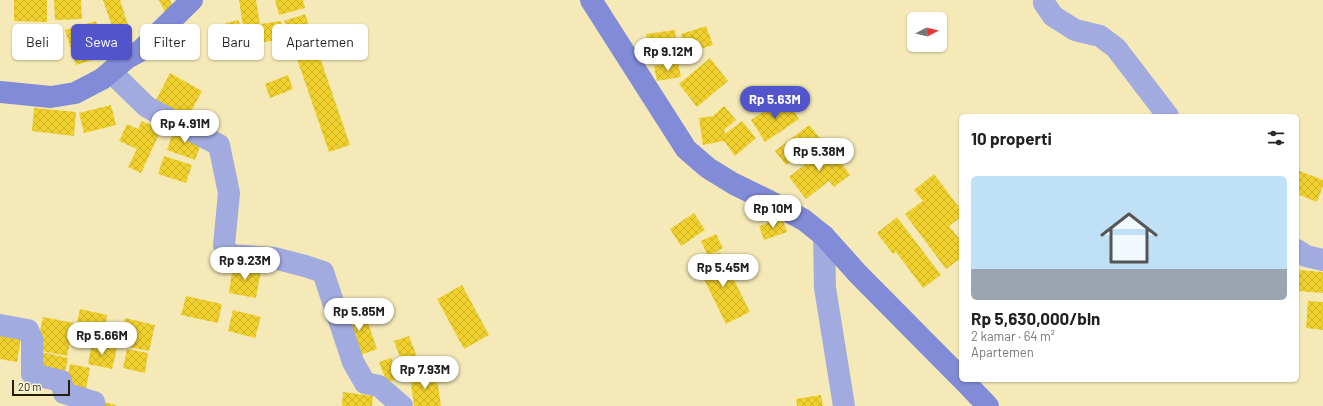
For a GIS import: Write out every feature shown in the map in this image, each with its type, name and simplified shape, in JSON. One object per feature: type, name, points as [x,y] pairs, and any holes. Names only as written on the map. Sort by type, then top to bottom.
[{"type":"street","points":[[5,95],[50,97],[75,93],[102,79],[140,50],[192,0]]},
{"type":"street","points":[[591,0],[686,149],[708,168],[734,184],[769,200],[804,220],[824,236],[858,274],[959,376]]},
{"type":"street","points":[[1044,0],[1044,3],[1053,16],[1075,30],[1100,36],[1116,48],[1166,114]]},
{"type":"street","points":[[111,72],[147,107],[219,145],[229,193],[224,245],[229,255],[274,258],[323,272],[353,362],[365,382],[379,386],[402,406]]},
{"type":"street","points":[[824,236],[826,288],[844,406]]},
{"type":"street","points":[[1299,251],[1306,256],[1323,260]]},
{"type":"street","points":[[0,325],[28,330],[32,339],[32,374],[61,380],[64,393],[94,402],[95,406]]},
{"type":"street","points":[[965,382],[988,406]]},
{"type":"building","points":[[14,0],[47,0],[47,22],[14,21]]},
{"type":"building","points":[[54,0],[81,0],[82,19],[55,20]]},
{"type":"building","points":[[103,0],[120,0],[128,24],[111,24]]},
{"type":"building","points":[[159,0],[170,0],[173,7],[165,12]]},
{"type":"building","points":[[239,0],[256,0],[260,24],[243,24]]},
{"type":"building","points":[[275,0],[303,0],[305,8],[279,15]]},
{"type":"building","points":[[305,14],[308,24],[285,24],[284,21]]},
{"type":"building","points":[[239,20],[240,24],[225,24]]},
{"type":"building","points":[[96,21],[97,24],[86,24]]},
{"type":"building","points":[[281,21],[281,24],[272,24],[272,41],[264,42],[264,24],[260,24]]},
{"type":"building","points":[[706,26],[713,45],[687,53],[681,34]]},
{"type":"building","points":[[71,28],[71,49],[65,30]]},
{"type":"building","points":[[675,30],[678,58],[650,62],[646,34]]},
{"type":"building","points":[[710,58],[728,81],[697,107],[679,84]]},
{"type":"building","points":[[74,60],[93,60],[76,65]]},
{"type":"building","points":[[297,60],[321,60],[350,145],[329,152]]},
{"type":"building","points":[[678,62],[681,77],[657,81],[654,66]]},
{"type":"building","points":[[170,73],[202,91],[188,117],[156,100]]},
{"type":"building","points":[[288,75],[293,89],[270,98],[265,84]]},
{"type":"building","points":[[785,97],[799,119],[765,142],[751,120]]},
{"type":"building","points":[[111,105],[116,125],[84,133],[79,113]]},
{"type":"building","points":[[724,106],[736,120],[724,130],[725,134],[742,121],[756,138],[735,156],[724,141],[703,145],[699,118],[713,116]]},
{"type":"building","points":[[34,108],[76,112],[74,136],[32,131]]},
{"type":"building","points":[[142,121],[161,130],[141,173],[128,167],[137,149],[119,141],[127,124],[138,129]]},
{"type":"building","points":[[809,125],[821,139],[786,165],[775,151]]},
{"type":"building","points":[[174,129],[203,139],[195,160],[167,150]]},
{"type":"building","points":[[826,143],[850,175],[834,187],[829,181],[806,199],[789,177],[812,159],[810,155]]},
{"type":"building","points":[[164,156],[192,165],[186,183],[158,174]]},
{"type":"building","points":[[1299,171],[1323,180],[1323,186],[1317,202],[1299,195]]},
{"type":"building","points":[[934,174],[959,207],[959,218],[949,226],[959,238],[959,259],[946,269],[905,214],[923,201],[914,190]]},
{"type":"building","points":[[694,213],[705,230],[681,246],[670,229]]},
{"type":"building","points":[[897,217],[941,275],[923,288],[896,252],[893,254],[877,233]]},
{"type":"building","points":[[782,218],[787,232],[764,240],[759,226]]},
{"type":"building","points":[[716,234],[723,248],[708,256],[701,241]]},
{"type":"building","points":[[720,252],[750,312],[726,324],[696,263]]},
{"type":"building","points":[[233,265],[261,270],[256,298],[229,293]]},
{"type":"building","points":[[1299,270],[1323,272],[1323,293],[1299,291]]},
{"type":"building","points":[[462,285],[489,335],[464,349],[437,299]]},
{"type":"building","points":[[186,296],[222,304],[218,323],[181,315]]},
{"type":"building","points":[[360,300],[363,306],[349,312],[347,306]]},
{"type":"building","points":[[1308,301],[1323,302],[1323,330],[1306,328]]},
{"type":"building","points":[[363,308],[377,349],[355,357],[341,316]]},
{"type":"building","points":[[80,309],[107,315],[106,323],[117,325],[113,344],[74,336]]},
{"type":"building","points":[[233,310],[261,317],[255,338],[228,331]]},
{"type":"building","points":[[43,317],[74,323],[67,356],[36,350]]},
{"type":"building","points":[[125,318],[155,325],[149,351],[129,347],[130,340],[121,338]]},
{"type":"building","points":[[0,333],[21,337],[17,362],[0,359]]},
{"type":"building","points":[[409,336],[420,365],[405,371],[394,341]]},
{"type":"building","points":[[92,344],[117,349],[112,369],[88,364]]},
{"type":"building","points":[[127,349],[148,353],[145,373],[123,368]]},
{"type":"building","points":[[37,351],[68,358],[64,377],[33,371]]},
{"type":"building","points":[[391,358],[399,378],[387,383],[379,362]]},
{"type":"building","points":[[70,364],[90,368],[85,394],[65,390]]},
{"type":"building","points":[[436,373],[441,406],[414,406],[410,376]]},
{"type":"building","points":[[343,392],[373,396],[372,406],[342,406]]},
{"type":"building","points":[[821,395],[823,406],[797,406],[796,399]]},
{"type":"building","points":[[103,402],[116,405],[116,406],[102,406]]}]
